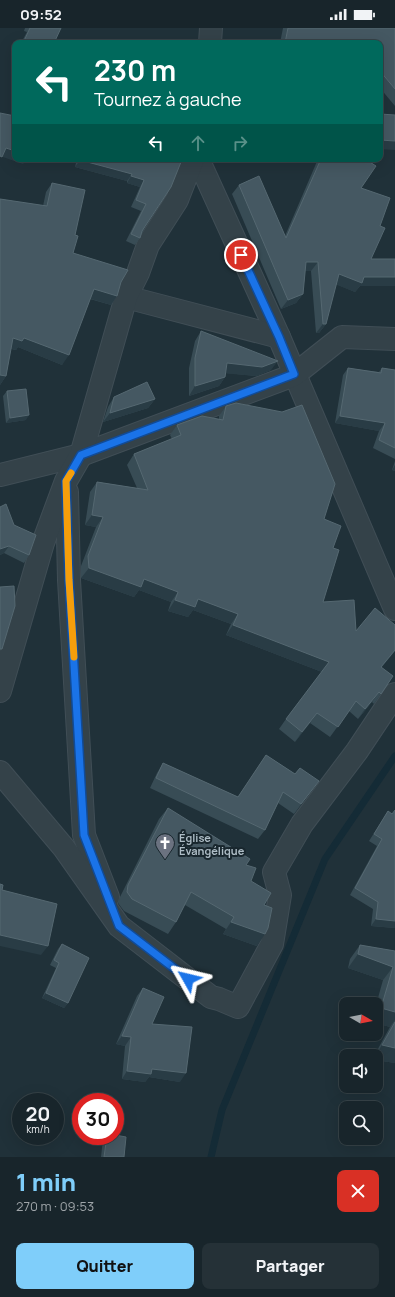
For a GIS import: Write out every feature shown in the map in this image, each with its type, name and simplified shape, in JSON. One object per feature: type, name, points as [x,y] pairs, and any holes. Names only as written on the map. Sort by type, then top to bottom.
[{"type":"street","points":[[210,40],[211,28]]},
{"type":"street","points":[[0,691],[43,543],[66,481],[81,455],[126,297],[138,273],[148,245],[177,200],[192,162]]},
{"type":"street","points":[[199,162],[279,337],[395,610]]},
{"type":"street","points":[[126,297],[279,337]]},
{"type":"street","points":[[0,476],[81,455],[294,374],[342,337],[395,339]]},
{"type":"street","points":[[66,481],[69,580],[84,835],[119,926]]},
{"type":"street","points":[[0,772],[64,848],[119,926],[211,997],[238,1008],[272,944],[280,895],[274,872],[302,824],[357,751],[395,694]]},
{"type":"building","points":[[30,28],[61,28],[55,40],[24,40]]},
{"type":"building","points":[[288,28],[395,28],[395,89],[383,75],[383,40],[286,40]]},
{"type":"building","points":[[0,113],[12,115],[12,150],[6,148],[2,157],[0,156]]},
{"type":"building","points":[[383,114],[395,115],[395,141],[383,140]]},
{"type":"building","points":[[87,162],[181,162],[171,187],[142,231],[140,238],[131,234],[146,204],[136,200],[144,180],[131,176],[132,174]]},
{"type":"building","points":[[320,162],[370,162],[376,166],[361,188],[390,198],[380,226],[385,228],[371,259],[395,259],[395,277],[364,277],[362,283],[339,274],[326,324],[323,324],[318,262],[306,262],[303,294],[288,300],[239,185],[259,176],[286,238]]},
{"type":"building","points":[[52,183],[85,190],[75,235],[78,236],[73,253],[128,270],[121,282],[117,296],[94,289],[69,355],[24,338],[22,341],[13,338],[6,376],[0,375],[0,199],[47,206]]},
{"type":"building","points":[[201,331],[278,361],[262,367],[227,363],[225,377],[195,386],[195,358]]},
{"type":"building","points":[[348,368],[381,373],[382,368],[395,370],[395,448],[379,440],[385,423],[340,416]]},
{"type":"building","points":[[147,382],[155,399],[110,413],[114,397]]},
{"type":"building","points":[[26,389],[29,415],[10,418],[7,391]]},
{"type":"building","points":[[236,403],[282,412],[302,405],[335,484],[324,519],[341,526],[333,548],[339,550],[323,602],[354,600],[356,631],[375,608],[395,625],[395,650],[381,667],[393,676],[381,694],[379,692],[365,709],[356,701],[338,727],[317,713],[302,732],[286,719],[329,662],[233,625],[238,614],[198,599],[195,607],[175,600],[178,592],[144,579],[141,587],[89,568],[88,556],[103,517],[92,515],[97,482],[148,490],[134,454],[181,435],[177,425],[202,416],[223,420],[226,406]]},
{"type":"building","points":[[6,504],[14,525],[36,535],[29,555],[9,546],[0,549],[0,507]]},
{"type":"building","points":[[14,586],[15,606],[2,649],[0,649],[0,587]]},
{"type":"building","points":[[266,755],[295,774],[300,768],[319,781],[301,804],[283,792],[265,830],[156,778],[163,763],[238,797]]},
{"type":"building","points":[[168,808],[250,859],[246,865],[256,868],[251,881],[271,893],[264,905],[272,908],[268,928],[265,934],[231,922],[234,917],[191,892],[176,922],[132,899],[127,892],[128,885]]},
{"type":"building","points":[[395,810],[395,921],[376,919],[378,902],[355,888],[382,839],[374,834],[388,811],[392,814]]},
{"type":"building","points":[[0,884],[3,885],[2,890],[57,904],[48,946],[0,935]]},
{"type":"building","points":[[62,944],[89,958],[68,1003],[46,993],[59,963],[54,960]]},
{"type":"building","points":[[360,945],[395,951],[395,1012],[383,1009],[383,1001],[393,967],[358,954]]},
{"type":"building","points":[[143,988],[164,997],[152,1024],[192,1027],[186,1073],[152,1069],[151,1074],[127,1071],[131,1037],[122,1036]]},
{"type":"building","points":[[395,1022],[395,1048],[382,1045]]},
{"type":"building","points":[[124,1137],[126,1137],[124,1157],[104,1157],[106,1145],[124,1145]]},
{"type":"waterway","points":[[211,1157],[222,1110],[325,859],[395,756]]},
{"type":"slow traffic","points":[[71,473],[66,481],[69,580],[74,657]]},
{"type":"place","name":"Église Évangélique","points":[[165,860]]},
{"type":"route","points":[[188,979],[119,926],[84,835],[69,580],[66,481],[81,455],[294,374],[279,337],[241,255]]}]
